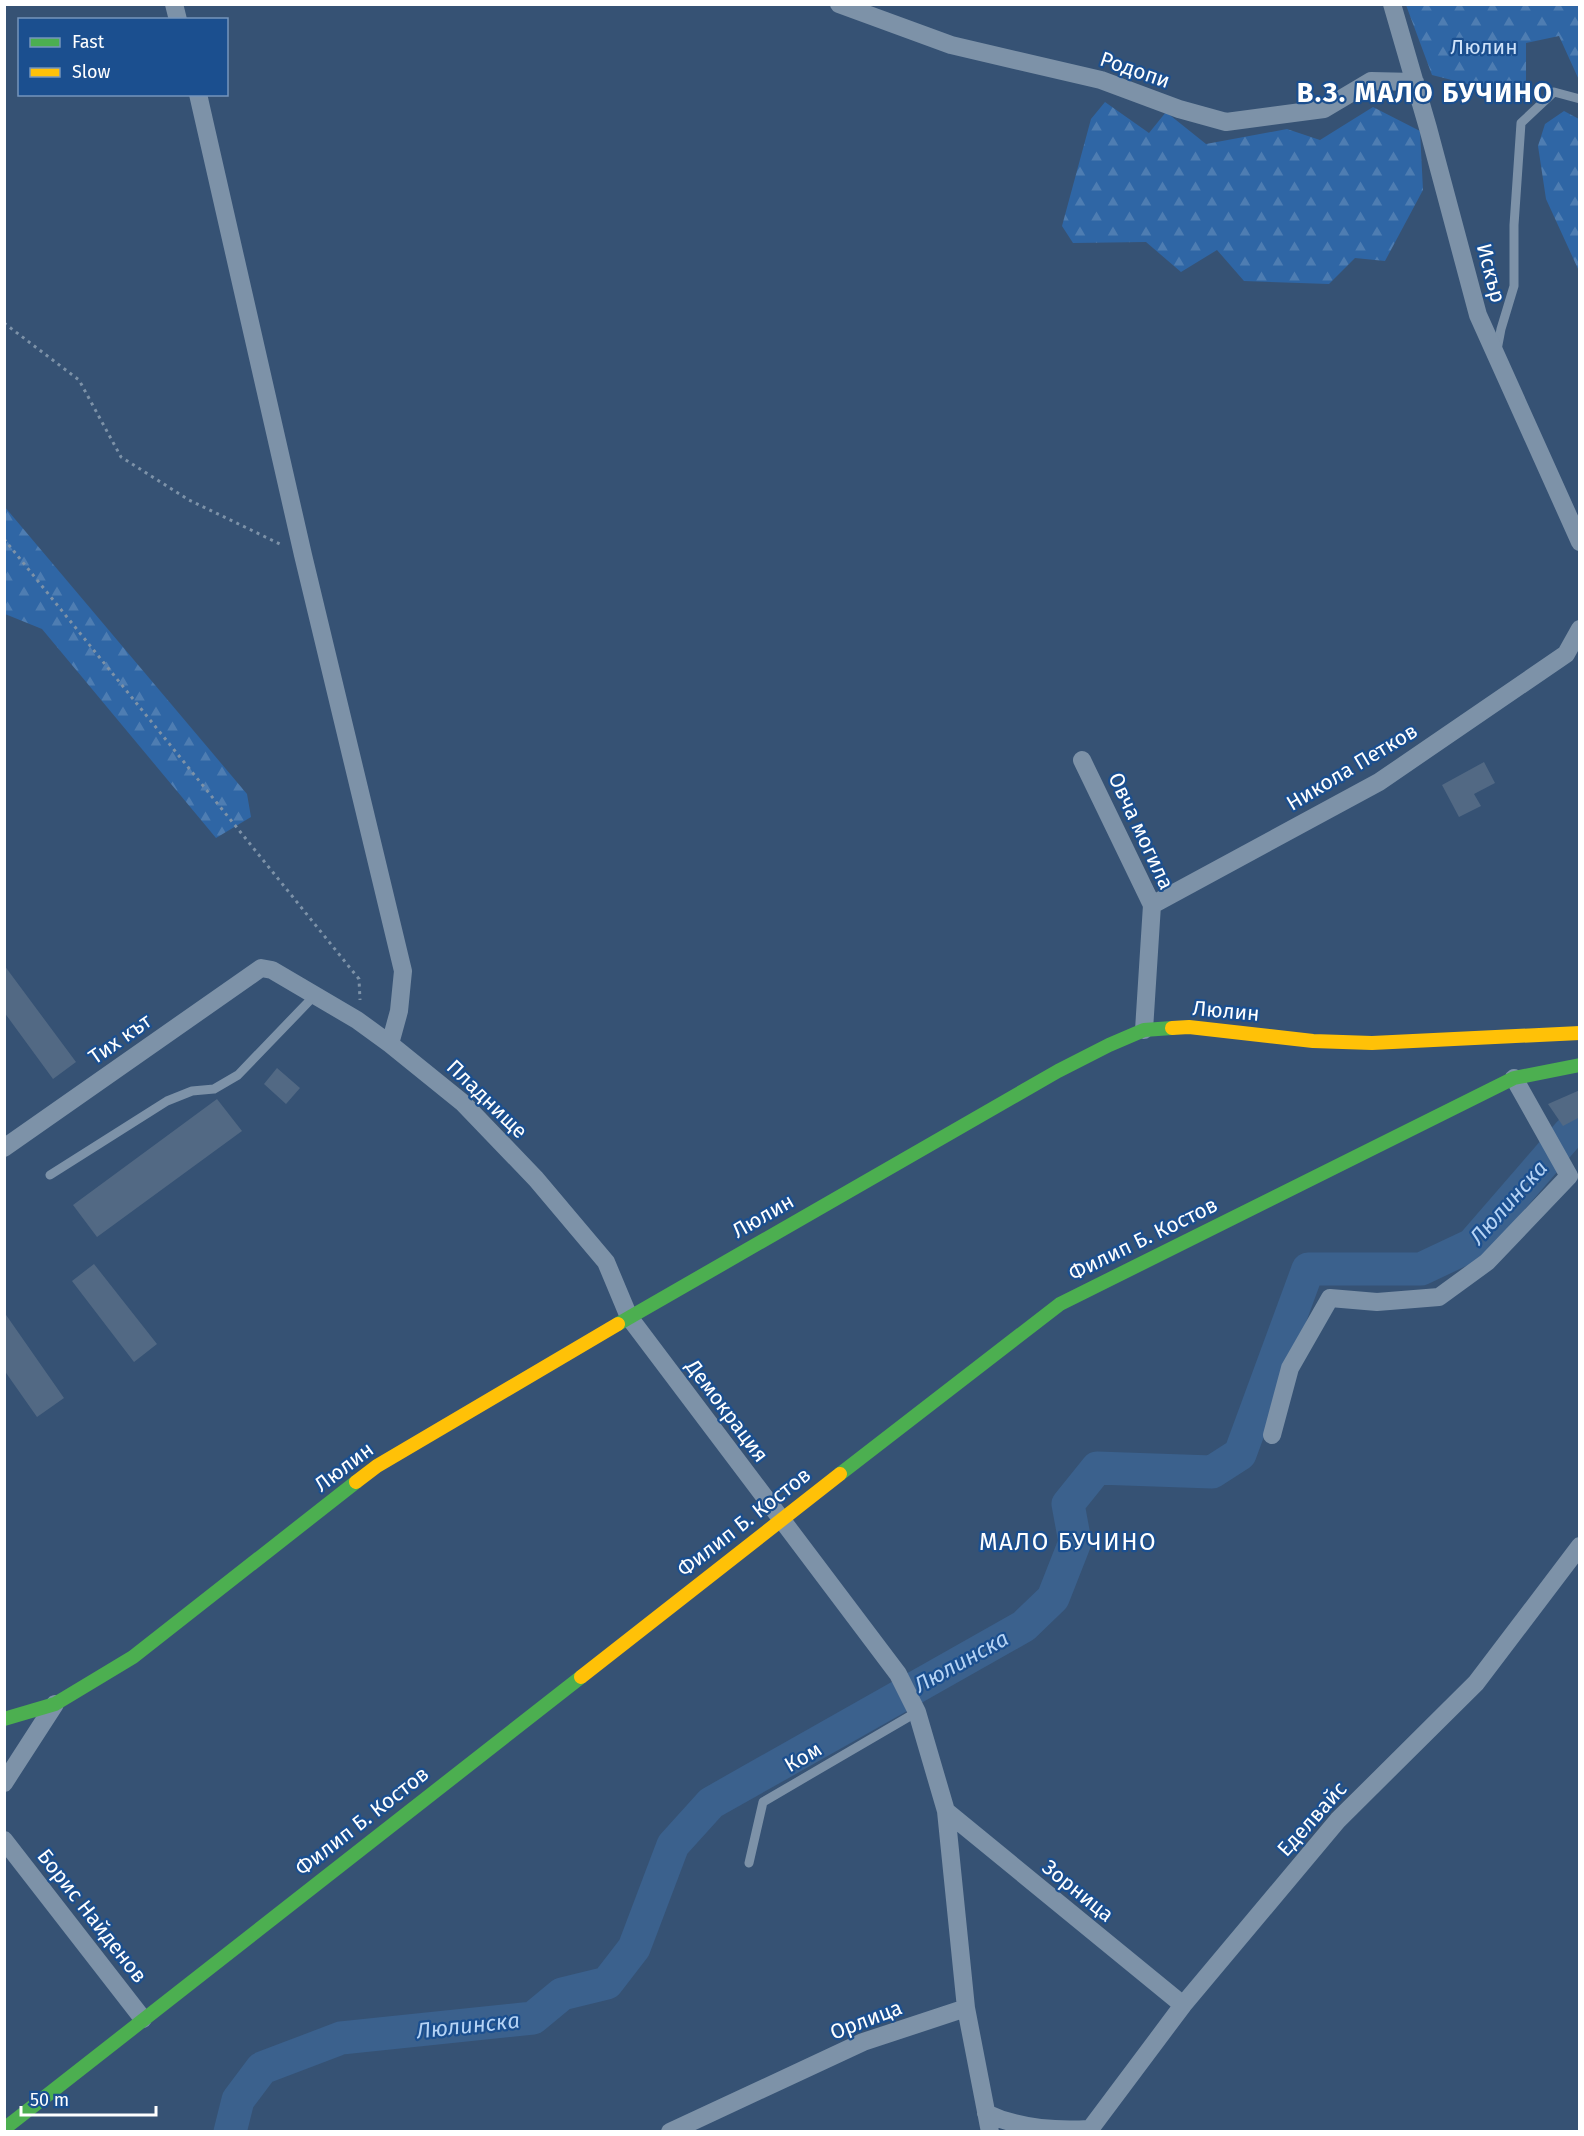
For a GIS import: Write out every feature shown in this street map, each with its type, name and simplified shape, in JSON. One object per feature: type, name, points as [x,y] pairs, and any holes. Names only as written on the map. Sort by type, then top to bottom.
[{"type":"street","name":"Родопи","points":[[839,4],[951,45],[1101,80],[1179,109],[1226,122],[1324,109],[1371,81],[1415,82]]},
{"type":"street","name":"Искър","points":[[1392,4],[1478,315],[1580,542]]},
{"type":"street","points":[[198,96],[303,555],[403,971],[399,1011],[390,1044]]},
{"type":"street","name":"Никола Петков","points":[[1152,905],[1379,782],[1566,654],[1580,629]]},
{"type":"street","name":"Овча могила","points":[[1082,760],[1152,905],[1144,1030]]},
{"type":"street","name":"Пладнище","points":[[261,968],[272,970],[357,1020],[463,1103],[536,1179],[606,1262],[629,1317]]},
{"type":"street","name":"Тих кът","points":[[4,1148],[261,968]]},
{"type":"street","name":"Люлин","points":[[4,1719],[55,1704],[134,1658],[377,1466],[629,1317],[1058,1071],[1109,1045],[1144,1030],[1189,1027],[1313,1041],[1372,1043],[1580,1033]]},
{"type":"street","name":"Филип Б. Костов","points":[[4,2129],[1060,1304],[1514,1078],[1580,1065]]},
{"type":"street","points":[[1272,1435],[1290,1368],[1330,1298],[1377,1302],[1439,1297],[1487,1262],[1569,1176],[1514,1078]]},
{"type":"street","name":"Демокрация","points":[[629,1317],[898,1674],[917,1712],[946,1811],[966,2008]]},
{"type":"street","name":"Еделвайс","points":[[1089,2130],[1183,2005],[1338,1820],[1476,1683],[1580,1546]]},
{"type":"street","points":[[4,1783],[55,1704]]},
{"type":"street","name":"Зорница","points":[[946,1811],[1183,2005]]},
{"type":"street","name":"Борис Найденов","points":[[4,1840],[143,2019]]},
{"type":"street","points":[[966,2008],[990,2132]]},
{"type":"street","name":"Орлица","points":[[670,2132],[863,2043],[966,2008]]},
{"type":"street","points":[[986,2113],[1004,2122],[1063,2131],[1089,2130]]},
{"type":"lane","points":[[1496,356],[1501,329],[1514,286],[1514,225],[1521,123],[1554,92],[1580,99]]},
{"type":"lane","points":[[50,1175],[167,1101],[192,1091],[214,1089],[238,1076],[315,995]]},
{"type":"lane","name":"Ком","points":[[749,1863],[762,1802],[917,1712]]},
{"type":"path","points":[[4,323],[79,380],[122,457],[189,500],[303,555]]},
{"type":"path","points":[[4,539],[359,979],[361,997],[357,1020]]},
{"type":"green space","name":"Люлин","points":[[1406,5],[1579,5],[1579,80],[1559,36],[1526,43],[1526,99],[1432,75]]},
{"type":"green space","points":[[1105,102],[1149,133],[1166,112],[1206,144],[1287,129],[1320,140],[1373,107],[1420,131],[1423,190],[1385,261],[1355,258],[1329,284],[1244,281],[1217,250],[1181,272],[1146,242],[1073,243],[1062,226],[1091,119]]},
{"type":"green space","points":[[1564,111],[1579,119],[1579,271],[1546,199],[1538,146],[1545,124]]},
{"type":"green space","points":[[4,506],[247,794],[251,817],[216,838],[42,629],[5,614]]},
{"type":"building","points":[[1484,762],[1495,783],[1474,794],[1481,806],[1459,817],[1442,785]]},
{"type":"building","points":[[4,965],[76,1062],[53,1079],[4,1012]]},
{"type":"building","points":[[277,1068],[300,1088],[286,1104],[264,1084]]},
{"type":"building","points":[[1580,1090],[1580,1117],[1563,1126],[1548,1104]]},
{"type":"building","points":[[217,1099],[242,1131],[97,1237],[73,1205]]},
{"type":"building","points":[[94,1264],[157,1344],[134,1362],[72,1281]]},
{"type":"building","points":[[4,1312],[64,1398],[37,1417],[4,1370]]},
{"type":"waterway","name":"Люлинска","points":[[230,2132],[238,2100],[262,2068],[341,2038],[533,2018],[562,1994],[607,1983],[634,1948],[673,1845],[711,1803],[1024,1626],[1053,1598],[1075,1542],[1068,1504],[1097,1468],[1212,1472],[1240,1454],[1308,1269],[1421,1269],[1472,1245],[1569,1133],[1580,1125]]},
{"type":"traffic: fast","points":[[618,1324],[1058,1071],[1144,1030],[1172,1028]]},
{"type":"traffic: fast","points":[[840,1474],[1060,1304],[1514,1078],[1580,1065]]},
{"type":"traffic: fast","points":[[4,1719],[55,1704],[133,1657],[356,1482]]},
{"type":"traffic: fast","points":[[4,2129],[581,1677]]},
{"type":"traffic: slow","points":[[1172,1028],[1189,1027],[1313,1041],[1372,1043],[1580,1033]]},
{"type":"traffic: slow","points":[[356,1482],[377,1466],[618,1324]]},
{"type":"traffic: slow","points":[[581,1677],[840,1474]]},
{"type":"district","name":"В.З. МАЛО БУЧИНО","points":[[1425,93]]},
{"type":"district","name":"МАЛО БУЧИНО","points":[[1068,1542]]}]
